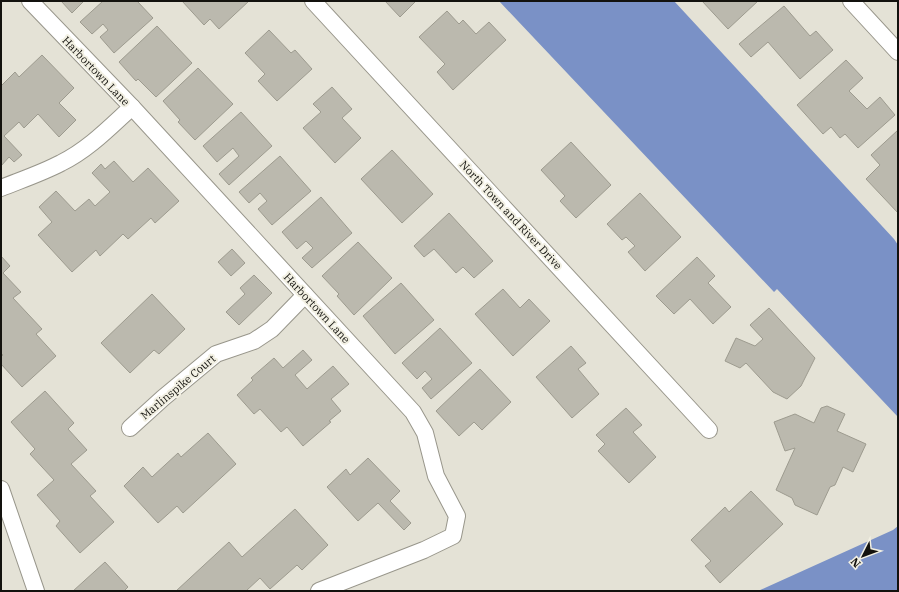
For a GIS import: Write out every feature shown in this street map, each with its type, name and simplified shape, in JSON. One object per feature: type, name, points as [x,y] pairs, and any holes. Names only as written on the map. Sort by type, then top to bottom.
[{"type":"street","name":"Harbortown Lane","points":[[30,1],[132,107],[413,412],[425,433],[436,476],[457,516],[452,536],[424,550],[319,591]]},
{"type":"street","name":"North Town and River Drive","points":[[313,1],[708,430]]},
{"type":"street","points":[[851,1],[898,52]]},
{"type":"street","points":[[1,188],[62,163],[81,152],[132,107]]},
{"type":"street","name":"Marlinspike Court","points":[[130,428],[163,398],[216,354],[254,341],[272,329],[305,295]]},
{"type":"street","points":[[1,489],[36,591]]},
{"type":"water","points":[[499,1],[674,1],[898,245],[898,417],[777,289],[774,292]]},
{"type":"water","points":[[898,526],[898,591],[758,591],[893,530]]},
{"type":"building","points":[[61,1],[84,1],[72,13]]},
{"type":"building","points":[[103,1],[137,1],[153,18],[114,53],[100,37],[108,30],[103,24],[92,34],[80,22]]},
{"type":"building","points":[[182,1],[249,1],[219,29],[210,19],[204,25]]},
{"type":"building","points":[[385,1],[416,1],[400,17]]},
{"type":"building","points":[[702,1],[758,1],[728,29]]},
{"type":"building","points":[[784,6],[810,36],[816,31],[833,50],[800,79],[768,42],[751,57],[739,44]]},
{"type":"building","points":[[447,11],[459,24],[463,20],[476,34],[489,22],[506,40],[453,90],[437,72],[445,64],[419,37]]},
{"type":"building","points":[[157,26],[192,63],[156,97],[138,79],[136,81],[119,62]]},
{"type":"building","points":[[269,30],[291,53],[295,50],[312,69],[277,101],[258,81],[265,74],[245,53]]},
{"type":"building","points":[[42,55],[74,88],[59,103],[76,120],[59,137],[38,114],[24,128],[19,122],[4,136],[22,155],[14,162],[9,157],[1,166],[1,86],[15,72],[19,77]]},
{"type":"building","points":[[846,60],[863,78],[849,91],[867,109],[880,97],[895,115],[858,148],[845,134],[840,138],[831,127],[823,134],[797,105]]},
{"type":"building","points":[[198,68],[233,104],[195,140],[178,122],[180,120],[163,101]]},
{"type":"building","points":[[332,87],[352,109],[342,118],[361,138],[335,163],[303,128],[321,112],[313,104]]},
{"type":"building","points":[[241,112],[272,146],[229,185],[219,174],[239,156],[233,148],[217,162],[203,146]]},
{"type":"building","points":[[898,130],[898,213],[866,179],[880,165],[871,155]]},
{"type":"building","points":[[571,142],[611,185],[576,218],[560,201],[565,196],[541,170]]},
{"type":"building","points":[[392,150],[433,194],[402,223],[361,179]]},
{"type":"building","points":[[280,156],[311,191],[272,225],[258,209],[267,201],[260,193],[249,203],[239,192]]},
{"type":"building","points":[[114,161],[133,182],[148,168],[179,201],[155,223],[151,218],[128,239],[123,234],[100,256],[96,250],[72,272],[38,235],[52,222],[39,207],[56,191],[75,211],[89,199],[95,206],[110,192],[92,173],[101,164],[105,169]]},
{"type":"building","points":[[640,193],[681,237],[645,271],[628,252],[635,246],[626,237],[622,240],[607,224]]},
{"type":"building","points":[[321,197],[352,233],[312,268],[302,258],[313,248],[306,241],[297,249],[282,232]]},
{"type":"building","points":[[449,213],[493,261],[474,278],[463,267],[456,273],[434,249],[424,257],[414,246]]},
{"type":"building","points":[[358,242],[392,278],[354,315],[337,296],[339,294],[322,276]]},
{"type":"building","points":[[232,249],[245,263],[231,276],[218,262]]},
{"type":"building","points":[[1,256],[10,266],[3,273],[21,292],[13,298],[42,329],[36,334],[56,356],[22,387],[1,364],[1,357],[3,355],[1,353]]},
{"type":"building","points":[[697,257],[715,276],[708,283],[731,307],[713,324],[690,299],[674,314],[656,296]]},
{"type":"building","points":[[254,275],[272,293],[239,325],[226,312],[245,294],[240,288]]},
{"type":"building","points":[[401,283],[434,320],[395,354],[363,316]]},
{"type":"building","points":[[503,289],[520,308],[529,299],[550,321],[513,356],[475,314]]},
{"type":"building","points":[[152,294],[185,329],[159,354],[154,350],[130,373],[101,343]]},
{"type":"building","points":[[769,308],[815,358],[801,386],[787,399],[773,392],[746,363],[740,368],[725,361],[736,338],[755,346],[763,339],[750,325]]},
{"type":"building","points":[[440,328],[472,363],[431,399],[422,388],[432,379],[425,371],[417,379],[402,363]]},
{"type":"building","points":[[571,346],[586,363],[578,369],[599,394],[572,418],[536,377]]},
{"type":"building","points":[[303,350],[312,360],[295,375],[307,389],[333,366],[349,384],[331,399],[341,411],[329,421],[331,422],[303,446],[287,427],[281,432],[260,409],[254,414],[237,395],[253,380],[251,378],[274,358],[283,368]]},
{"type":"building","points":[[480,369],[511,402],[482,430],[474,422],[459,436],[436,411]]},
{"type":"building","points":[[45,391],[74,423],[68,429],[87,450],[71,464],[96,491],[90,496],[114,522],[80,553],[56,526],[60,521],[37,495],[54,480],[30,454],[35,449],[11,422]]},
{"type":"building","points":[[827,406],[845,414],[837,431],[866,444],[853,472],[843,467],[835,485],[830,487],[817,515],[795,505],[792,498],[776,490],[795,448],[785,451],[774,422],[795,414],[814,423],[821,408]]},
{"type":"building","points":[[626,408],[642,425],[633,432],[656,457],[629,483],[598,451],[605,444],[596,435]]},
{"type":"building","points":[[208,433],[236,464],[183,513],[177,506],[158,523],[124,486],[143,467],[152,477],[178,453],[181,457]]},
{"type":"building","points":[[368,458],[400,491],[390,501],[411,523],[404,530],[378,503],[358,521],[327,487],[346,469],[350,475]]},
{"type":"building","points":[[751,491],[783,524],[720,583],[705,566],[711,561],[691,540],[725,507],[729,512]]},
{"type":"building","points":[[295,509],[328,545],[302,570],[297,565],[270,589],[260,578],[246,591],[176,591],[229,542],[242,557]]},
{"type":"building","points":[[105,562],[128,587],[124,591],[73,591]]}]
